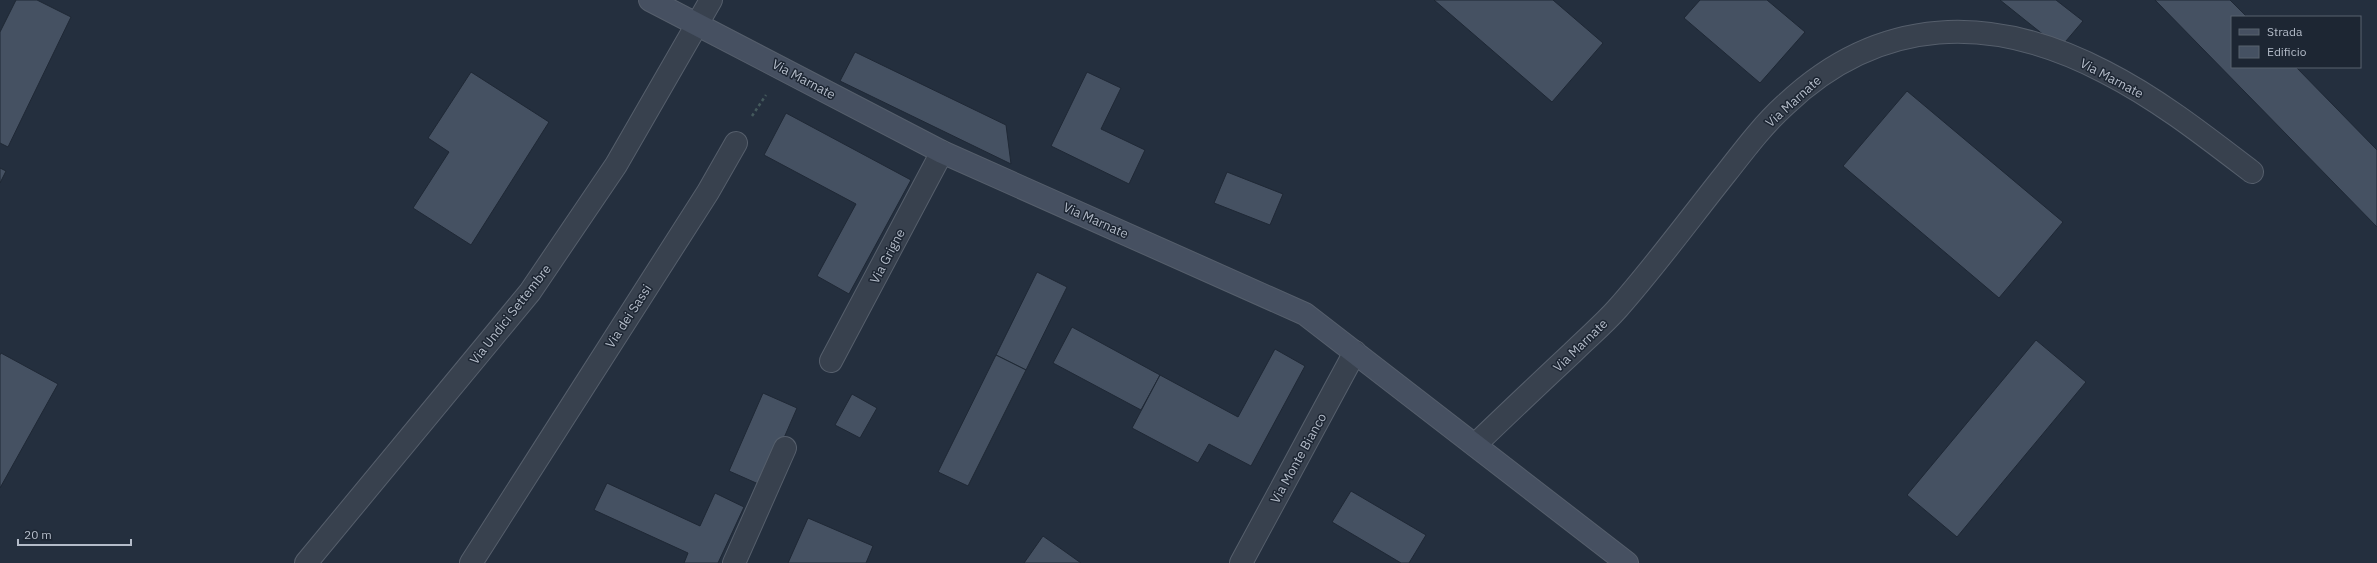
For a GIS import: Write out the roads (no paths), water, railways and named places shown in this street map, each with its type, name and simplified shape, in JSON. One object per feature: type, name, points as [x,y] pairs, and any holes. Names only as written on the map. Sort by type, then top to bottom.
[{"type":"street","name":"Via Marnate","points":[[650,0],[942,152],[1305,314],[1627,563]]},
{"type":"street","name":"Via Undici Settembre","points":[[306,563],[530,292],[616,165],[711,0]]},
{"type":"street","name":"Via Marnate","points":[[1475,445],[1617,309],[1754,137],[1783,106],[1813,79],[1845,59],[1878,44],[1912,34],[1948,31],[1985,32],[2024,40],[2063,53],[2104,71],[2146,95],[2190,125],[2252,172]]},
{"type":"street","name":"Via dei Sassi","points":[[471,563],[708,192],[736,143]]},
{"type":"street","name":"Via Grigne","points":[[831,361],[942,152]]},
{"type":"street","name":"Via Monte Bianco","points":[[1241,563],[1356,352]]},
{"type":"street","points":[[734,563],[785,448]]}]
